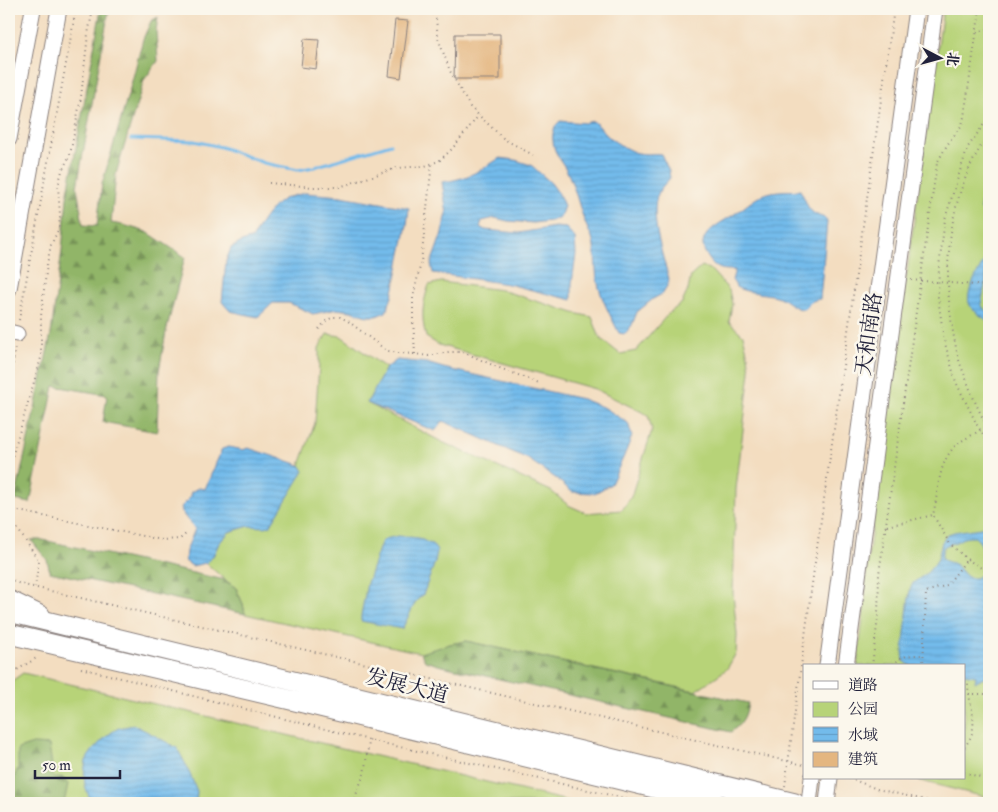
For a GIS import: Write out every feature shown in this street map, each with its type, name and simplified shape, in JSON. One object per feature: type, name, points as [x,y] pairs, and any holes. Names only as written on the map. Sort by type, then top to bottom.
[{"type":"main road","name":"发展大道","points":[[9,612],[789,802]]},
{"type":"main road","name":"发展大道","points":[[9,634],[77,658],[372,720],[716,803]]},
{"type":"street","points":[[9,139],[33,9]]},
{"type":"street","points":[[9,289],[59,9]]},
{"type":"street","name":"天和南路","points":[[827,664],[916,9]]},
{"type":"street","name":"天和南路","points":[[846,664],[935,9]]},
{"type":"street","points":[[9,598],[46,616],[83,630]]},
{"type":"street","points":[[9,642],[77,658]]},
{"type":"street","points":[[808,803],[812,780]]},
{"type":"street","points":[[827,803],[830,780]]},
{"type":"path","points":[[9,24],[11,9]]},
{"type":"path","points":[[9,399],[13,333],[76,9]]},
{"type":"path","points":[[9,465],[41,358],[41,316],[47,264],[51,244],[60,222],[58,186],[72,146],[93,9]]},
{"type":"path","points":[[435,9],[438,38],[450,71],[470,107],[504,139],[533,155]]},
{"type":"path","points":[[789,802],[789,762],[817,549],[894,9]]},
{"type":"path","points":[[872,664],[878,617],[879,574],[937,163],[947,145],[962,125],[980,9]]},
{"type":"path","points":[[977,32],[989,29]]},
{"type":"path","points":[[269,183],[339,187],[397,168],[425,166],[439,161],[452,149],[479,115]]},
{"type":"path","points":[[989,116],[968,147],[945,219],[939,267],[938,297],[944,340],[956,382],[976,425],[989,443]]},
{"type":"path","points":[[989,134],[971,164],[959,195],[949,247],[948,283],[951,319],[958,358],[973,399],[989,427],[980,430],[957,444],[948,457],[940,475],[933,515],[950,544],[967,559],[989,573]]},
{"type":"path","points":[[415,354],[413,298],[421,262],[432,163]]},
{"type":"path","points":[[898,279],[989,286]]},
{"type":"path","points":[[319,328],[333,317],[340,317],[388,351],[428,356],[461,352],[539,383]]},
{"type":"path","points":[[9,509],[162,540],[180,539],[188,532]]},
{"type":"path","points":[[886,526],[933,515]]},
{"type":"path","points":[[9,516],[39,561],[35,587]]},
{"type":"path","points":[[923,664],[926,592],[947,585],[967,559]]},
{"type":"path","points":[[9,578],[20,584],[803,765]]},
{"type":"path","points":[[895,664],[905,655],[923,655]]},
{"type":"path","points":[[9,675],[38,656]]},
{"type":"path","points":[[77,658],[369,740],[645,803]]},
{"type":"path","points":[[966,744],[969,742],[974,714],[968,681]]},
{"type":"path","points":[[969,694],[989,694]]},
{"type":"path","points":[[353,803],[364,774],[372,720]]},
{"type":"path","points":[[966,773],[989,779]]},
{"type":"path","points":[[854,780],[877,789],[937,803]]},
{"type":"green space","points":[[101,9],[109,9],[77,187],[83,225],[97,226],[102,184],[143,39],[151,21],[158,17],[156,31],[158,61],[144,80],[116,174],[111,223],[147,232],[185,257],[166,332],[159,371],[157,432],[103,422],[107,395],[54,386],[30,503],[15,500],[51,334],[67,198]]},
{"type":"green space","points":[[943,9],[989,9],[989,798],[917,780],[966,780],[966,664],[857,664],[865,602],[866,572]]},
{"type":"green space","points":[[702,266],[711,270],[729,290],[732,304],[729,322],[743,335],[750,371],[736,489],[733,593],[737,635],[736,653],[727,669],[695,691],[466,641],[421,653],[245,614],[236,588],[206,563],[229,532],[249,526],[303,471],[300,465],[315,423],[319,348],[327,334],[341,336],[386,368],[367,403],[442,442],[551,491],[568,505],[586,513],[622,510],[631,497],[652,430],[648,415],[595,389],[439,345],[426,337],[424,330],[423,311],[429,285],[441,282],[501,290],[592,317],[600,338],[620,354],[636,351],[669,313],[682,303],[688,290],[691,276]]},
{"type":"green space","points":[[31,540],[43,540],[225,580],[236,588],[245,614],[50,572],[47,560]]},
{"type":"green space","points":[[466,641],[748,703],[745,716],[731,732],[438,665],[425,661],[421,653]]},
{"type":"green space","points":[[23,673],[576,803],[9,803],[9,683]]},
{"type":"green space","points":[[33,744],[49,745],[54,779],[62,777],[68,784],[64,803],[9,803],[9,786],[18,768],[18,749]]},
{"type":"water","points":[[560,121],[585,123],[593,121],[605,134],[627,149],[641,154],[661,154],[669,171],[670,178],[658,194],[655,213],[658,236],[669,279],[662,294],[637,312],[632,325],[625,334],[619,333],[603,300],[598,286],[592,237],[569,176],[555,149],[553,132]]},
{"type":"water","points":[[500,158],[531,165],[551,183],[559,194],[564,206],[560,217],[550,221],[533,223],[495,218],[482,221],[480,227],[485,230],[519,233],[555,227],[566,228],[575,238],[576,254],[572,300],[508,284],[433,273],[431,264],[447,214],[442,182],[466,177]]},
{"type":"water","points":[[989,159],[989,212],[986,212],[980,209],[983,184],[986,178],[986,167]]},
{"type":"water","points":[[800,190],[808,207],[814,213],[825,218],[827,222],[820,299],[811,302],[804,309],[800,309],[779,297],[745,291],[736,287],[732,280],[735,270],[717,267],[709,259],[703,244],[710,231],[761,196],[775,191]]},
{"type":"water","points":[[305,193],[341,196],[409,208],[392,297],[386,312],[376,316],[367,316],[337,309],[313,314],[289,303],[273,303],[258,317],[230,311],[222,302],[226,261],[231,248],[253,238],[265,217],[282,200]]},
{"type":"water","points":[[989,253],[989,267],[986,272],[981,304],[989,312],[989,322],[973,309],[968,298],[975,277]]},
{"type":"water","points":[[397,360],[427,363],[582,399],[605,408],[628,423],[632,436],[611,484],[595,493],[572,492],[528,459],[443,421],[435,431],[367,403],[386,368]]},
{"type":"water","points":[[229,447],[243,450],[248,448],[300,465],[304,471],[270,526],[249,526],[229,532],[206,563],[192,566],[185,561],[186,551],[195,529],[181,507],[189,499],[191,492],[199,488],[205,489],[222,449]]},
{"type":"water","points":[[989,522],[989,674],[975,682],[976,676],[966,674],[966,664],[908,664],[904,661],[903,652],[910,590],[913,583],[927,573],[934,565],[938,559],[942,542],[948,534],[981,528]],"holes":[[[970,537],[975,537],[982,546],[984,567],[976,578],[966,576],[956,565],[942,559],[945,546]]]},
{"type":"water","points":[[398,536],[419,538],[432,544],[437,551],[423,595],[416,601],[402,629],[361,621],[367,583],[381,543],[385,539]]},
{"type":"water","points":[[134,725],[177,748],[197,791],[196,803],[91,803],[84,779],[85,764],[88,757],[110,733],[119,728]]},
{"type":"building","points":[[395,20],[408,21],[401,78],[389,76]]},
{"type":"building","points":[[455,34],[500,34],[500,79],[454,79]]},
{"type":"building","points":[[304,39],[319,40],[316,69],[301,67]]},
{"type":"waterway","points":[[131,139],[194,141],[221,147],[264,163],[298,170],[391,144]]}]
